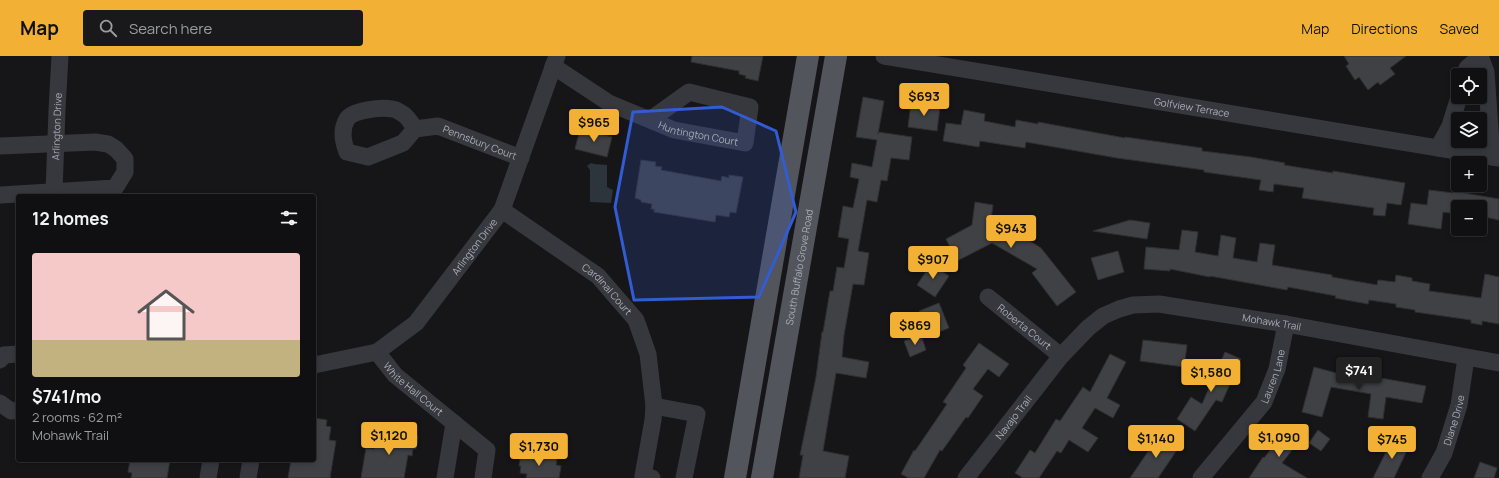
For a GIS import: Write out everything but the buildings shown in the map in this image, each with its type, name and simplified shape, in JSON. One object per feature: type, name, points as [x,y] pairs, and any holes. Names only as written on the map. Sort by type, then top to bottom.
[{"type":"main road","points":[[735,478],[808,56]]},
{"type":"main road","name":"South Buffalo Grove Road","points":[[762,478],[836,56]]},
{"type":"street","name":"Arlington Drive","points":[[55,194],[60,56]]},
{"type":"street","name":"Golfview Terrace","points":[[884,56],[1496,158]]},
{"type":"street","points":[[1467,68],[1480,57],[1486,72],[1496,158]]},
{"type":"street","name":"Arlington Drive","points":[[316,364],[378,352],[416,324],[502,210],[555,61]]},
{"type":"street","name":"Huntington Court","points":[[555,61],[609,103],[674,130],[745,142],[750,107],[689,92],[650,120]]},
{"type":"street","points":[[1438,148],[1450,126],[1457,104]]},
{"type":"street","name":"Pennsbury Court","points":[[415,128],[438,126],[521,158]]},
{"type":"street","points":[[0,146],[56,145],[95,142],[108,144],[116,149],[124,159],[125,172],[115,188],[55,194]]},
{"type":"street","points":[[0,195],[16,195]]},
{"type":"street","name":"Cardinal Court","points":[[502,210],[598,276],[636,320],[648,354],[654,406],[643,476],[652,478]]},
{"type":"street","name":"Roberta Court","points":[[988,297],[1061,356]]},
{"type":"street","name":"Mohawk Trail","points":[[1061,356],[1088,328],[1103,316],[1133,305],[1159,304],[1286,324],[1499,363]]},
{"type":"street","name":"Lauren Lane","points":[[1201,478],[1264,402],[1277,369],[1286,324]]},
{"type":"street","name":"White Hall Court","points":[[378,352],[395,375],[487,450],[483,478]]},
{"type":"street","points":[[0,360],[4,355],[16,354]]},
{"type":"street","name":"Navajo Trail","points":[[966,478],[1061,356]]},
{"type":"street","name":"Diane Drive","points":[[1430,478],[1444,453],[1459,405],[1466,358]]},
{"type":"street","points":[[0,403],[11,410],[16,410]]},
{"type":"street","points":[[654,406],[697,414],[684,478]]},
{"type":"street","name":"White Hall Court","points":[[445,478],[454,423]]},
{"type":"street","points":[[208,478],[211,462]]},
{"type":"street","points":[[248,478],[251,462]]},
{"type":"highlighted area","points":[[722,107],[776,131],[796,212],[759,297],[634,300],[615,207],[633,112]]},
{"type":"shaded area","points":[[591,163],[607,165],[607,187],[613,190],[611,203],[590,202],[590,170],[587,166]]}]
